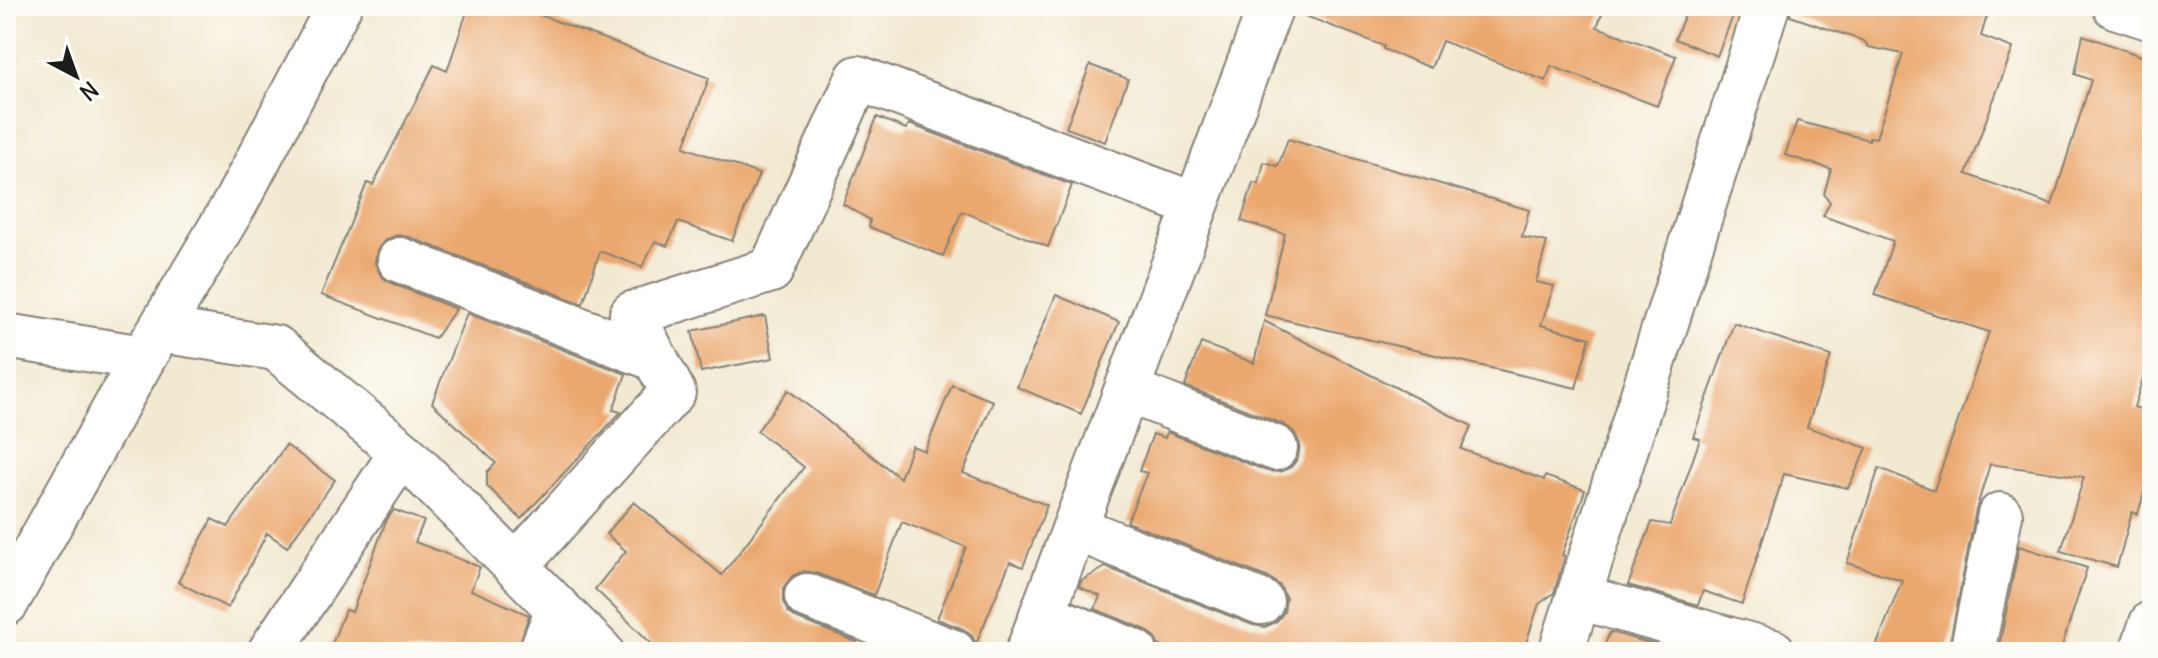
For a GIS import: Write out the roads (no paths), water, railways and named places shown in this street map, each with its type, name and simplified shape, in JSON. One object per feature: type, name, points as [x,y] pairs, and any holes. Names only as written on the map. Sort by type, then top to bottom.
[{"type":"street","points":[[6,603],[236,202],[339,6]]},
{"type":"street","points":[[1135,652],[1035,633],[1271,6]]},
{"type":"street","points":[[1561,652],[1767,6]]},
{"type":"street","points":[[2115,6],[2152,18]]},
{"type":"street","points":[[516,566],[673,392],[632,314],[771,270],[858,78],[1195,205]]},
{"type":"street","points":[[400,260],[656,359]]},
{"type":"street","points":[[6,336],[276,348],[402,452],[601,652]]},
{"type":"street","points":[[1127,390],[1275,448]]},
{"type":"street","points":[[270,652],[402,452]]},
{"type":"street","points":[[1972,652],[2000,515]]},
{"type":"street","points":[[1075,528],[1261,602]]},
{"type":"street","points":[[807,596],[953,652]]},
{"type":"street","points":[[1579,597],[1773,652]]},
{"type":"street","points":[[541,652],[558,609]]},
{"type":"street","points":[[2142,652],[2152,623]]}]
